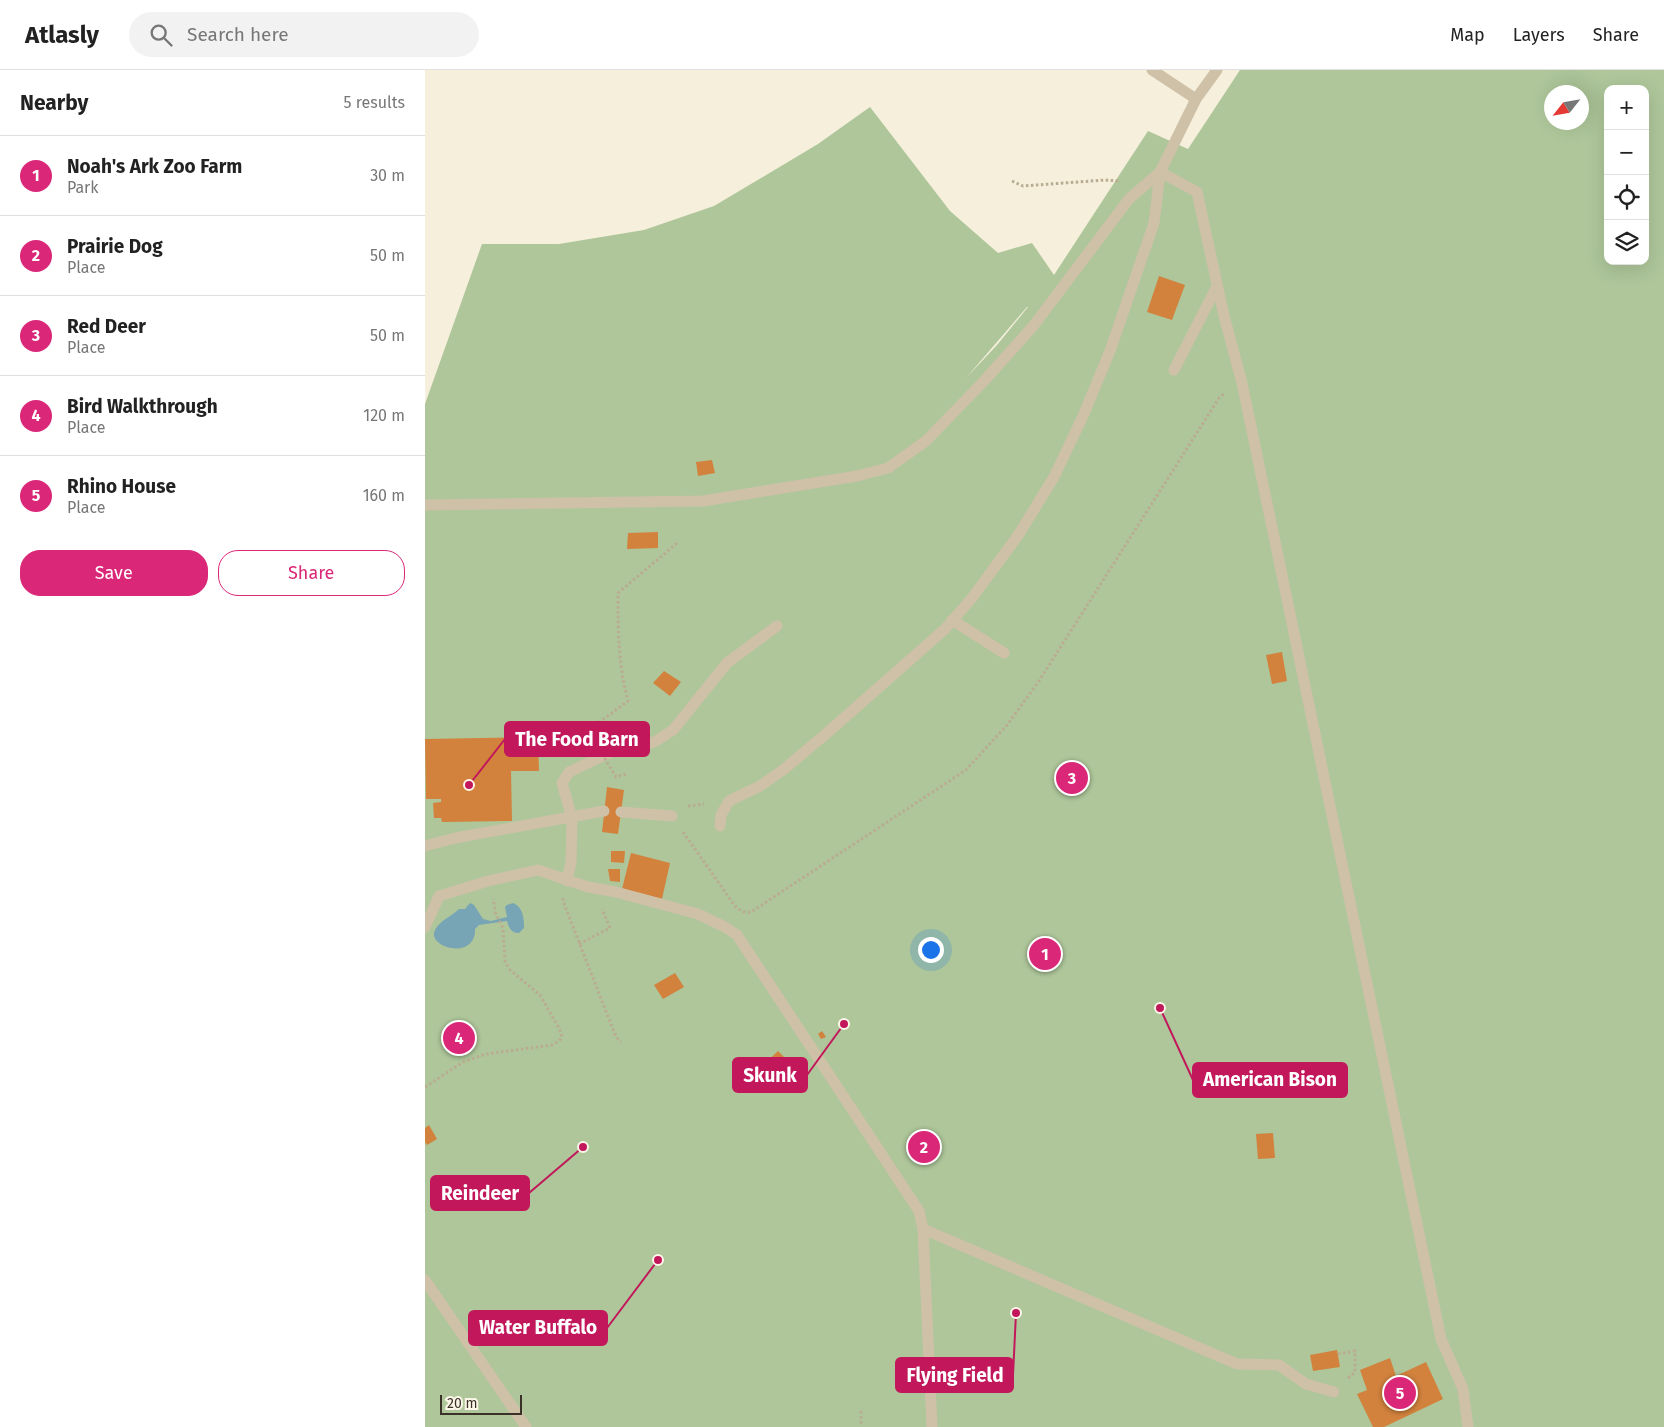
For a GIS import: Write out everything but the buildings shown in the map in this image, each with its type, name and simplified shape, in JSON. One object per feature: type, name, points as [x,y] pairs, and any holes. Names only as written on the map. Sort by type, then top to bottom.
[{"type":"lane","points":[[1152,70],[1196,99]]},
{"type":"lane","points":[[720,826],[721,815],[729,801],[760,786],[783,770],[945,629],[972,598],[1019,534],[1054,477],[1083,416],[1110,351],[1154,223],[1160,172],[1196,99],[1217,70]]},
{"type":"lane","points":[[425,505],[703,501],[857,476],[887,468],[926,441],[985,380],[1035,325],[1129,199],[1160,172]]},
{"type":"lane","points":[[1160,172],[1197,192],[1217,286],[1242,383],[1439,1330],[1441,1339],[1463,1389],[1468,1427]]},
{"type":"lane","points":[[1174,370],[1217,286]]},
{"type":"lane","points":[[953,620],[1004,653]]},
{"type":"lane","points":[[567,881],[571,862],[572,818],[562,782],[569,772],[613,751],[633,749],[656,741],[673,730],[727,663],[777,626]]},
{"type":"lane","points":[[425,846],[455,838],[604,811]]},
{"type":"lane","points":[[621,812],[671,816]]},
{"type":"lane","points":[[425,927],[439,896],[489,881],[538,870],[567,881],[698,914],[737,935],[919,1211],[923,1229],[932,1427]]},
{"type":"lane","points":[[923,1229],[1237,1364],[1279,1365],[1306,1384],[1333,1392]]},
{"type":"lane","points":[[425,1280],[526,1427]]},
{"type":"path","points":[[1012,181],[1023,186],[1105,180],[1147,184]]},
{"type":"path","points":[[729,801],[685,806],[671,816],[735,906],[740,911],[746,913],[751,912],[966,770],[1007,726],[1039,681],[1219,398],[1242,383]]},
{"type":"path","points":[[600,757],[588,738],[589,729],[628,701],[619,660],[618,593],[676,544],[677,540]]},
{"type":"path","points":[[594,741],[616,777],[626,774]]},
{"type":"path","points":[[567,881],[563,902],[616,1037],[621,1042]]},
{"type":"path","points":[[579,944],[610,928],[593,888]]},
{"type":"path","points":[[425,1087],[463,1062],[486,1054],[552,1044],[559,1042],[563,1037],[540,995],[510,970],[505,961],[503,928],[496,915]]},
{"type":"path","points":[[1338,1354],[1355,1351],[1356,1357]]},
{"type":"path","points":[[861,1411],[861,1424]]},
{"type":"green space","points":[[1240,70],[1664,70],[1664,1427],[425,1427],[425,404],[482,244],[559,244],[644,230],[714,206],[818,144],[870,107],[950,211],[998,253],[1032,243],[1054,275],[1148,131],[1188,149]],"holes":[[[1027,307],[997,345],[966,378]]]},
{"type":"water","points":[[470,903],[474,905],[483,919],[491,921],[507,917],[505,907],[513,903],[521,910],[524,928],[519,933],[514,932],[507,921],[479,925],[475,929],[473,939],[468,945],[452,948],[438,942],[434,936],[437,927],[459,909],[465,909]]},
{"type":"place","name":"Red Deer","points":[[1072,778]]},
{"type":"place","name":"The Food Barn","points":[[469,785]]},
{"type":"place","name":"Noah's Ark Zoo Farm","points":[[1045,954]]},
{"type":"place","name":"American Bison","points":[[1160,1008]]},
{"type":"place","name":"Skunk","points":[[844,1024]]},
{"type":"place","name":"Bird Walkthrough","points":[[459,1038]]},
{"type":"place","name":"Reindeer","points":[[583,1147]]},
{"type":"place","name":"Prairie Dog","points":[[924,1147]]},
{"type":"place","name":"Water Buffalo","points":[[658,1260]]},
{"type":"place","name":"Flying Field","points":[[1016,1313]]},
{"type":"place","name":"Rhino House","points":[[1400,1393]]}]
